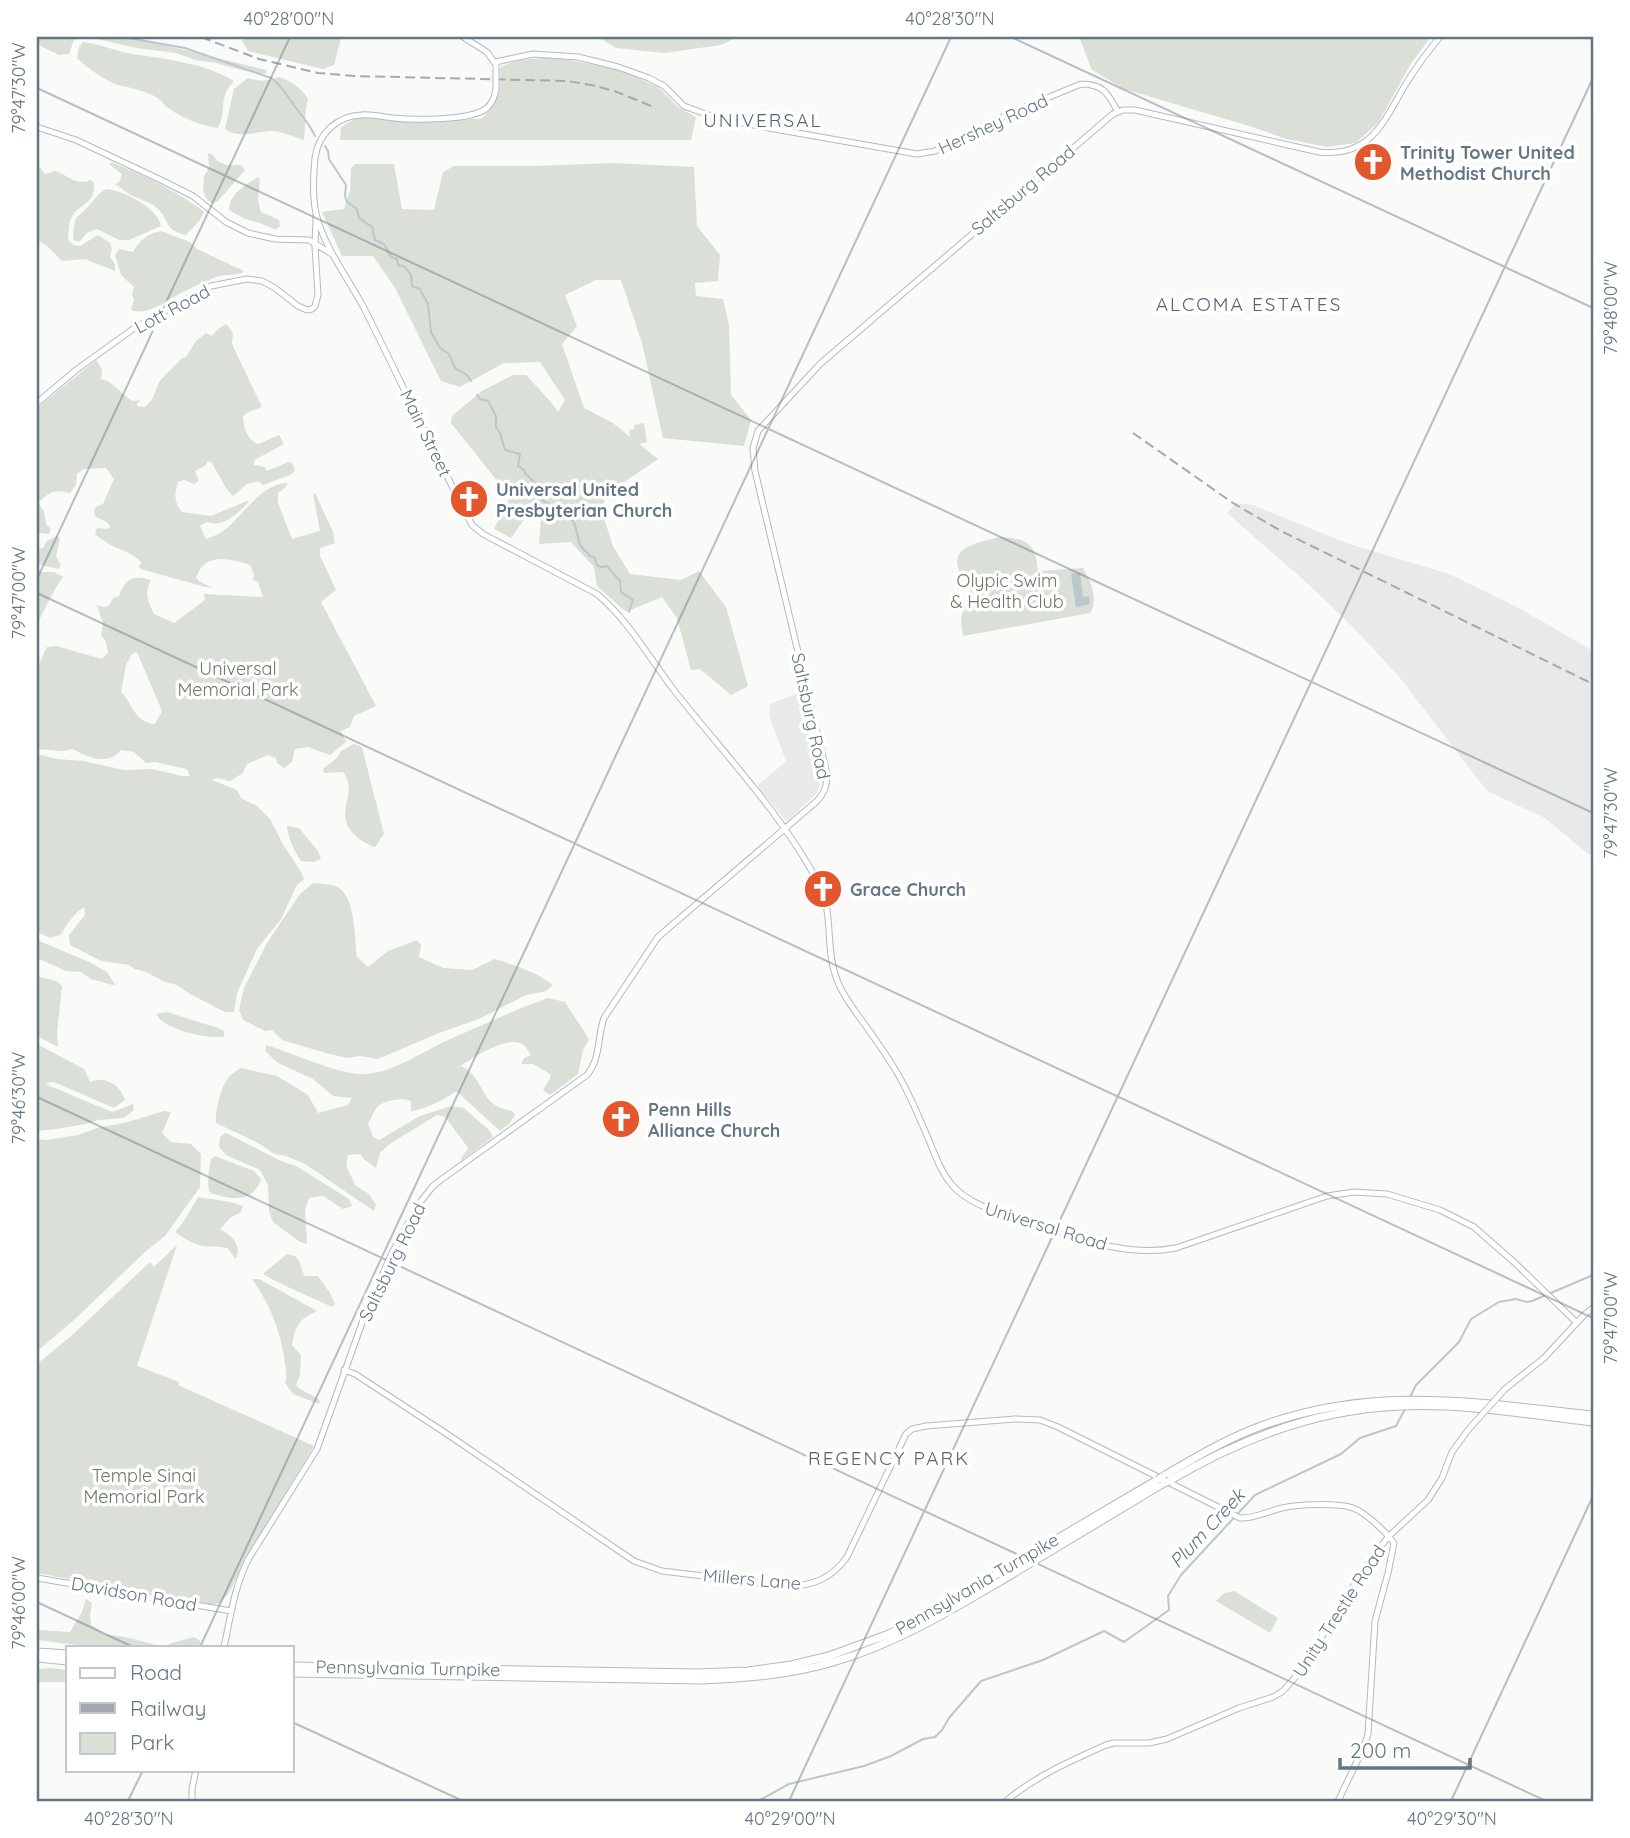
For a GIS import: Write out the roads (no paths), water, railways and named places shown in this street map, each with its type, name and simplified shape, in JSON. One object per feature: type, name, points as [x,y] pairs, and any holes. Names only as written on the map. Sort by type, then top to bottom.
[{"type":"highway","name":"Pennsylvania Turnpike","points":[[294,1673],[702,1680],[758,1677],[806,1669],[863,1652],[912,1631],[978,1594],[1214,1447],[1254,1429],[1298,1415],[1352,1403],[1398,1399],[1450,1400],[1593,1415]]},
{"type":"highway","name":"Pennsylvania Turnpike","points":[[294,1666],[698,1673],[748,1671],[791,1665],[847,1650],[903,1628],[1163,1480],[1255,1436],[1302,1421],[1353,1410],[1439,1406],[1593,1422]]},
{"type":"highway","points":[[37,1651],[66,1654]]},
{"type":"highway","points":[[37,1658],[66,1661]]},
{"type":"street","points":[[463,37],[487,52],[495,65]]},
{"type":"street","points":[[1118,112],[1144,111],[1307,149],[1328,153],[1344,151],[1363,143],[1379,129],[1409,78],[1440,37]]},
{"type":"street","name":"Hershey Road","points":[[495,65],[533,54],[578,57],[618,66],[649,78],[664,86],[681,104],[704,114],[917,154],[935,151],[1012,112],[1082,84],[1100,87],[1107,93],[1118,112]]},
{"type":"street","name":"Main Street","points":[[495,65],[494,98],[487,108],[470,116],[420,119],[361,115],[340,120],[325,133],[316,154],[314,192],[316,216],[322,232],[362,304],[472,525],[483,534],[597,594],[614,608],[672,687],[785,828]]},
{"type":"street","name":"Saltsburg Road","points":[[225,1644],[237,1585],[249,1558],[317,1449],[344,1370],[391,1255],[410,1217],[425,1195],[442,1179],[587,1075],[597,1056],[604,1018],[652,945],[668,927],[826,790],[827,777],[755,471],[753,448],[756,435],[818,366],[1098,126],[1118,112]]},
{"type":"street","points":[[37,127],[76,140],[193,196],[226,222],[248,233],[275,239],[309,240],[334,256]]},
{"type":"street","name":"Lott Road","points":[[37,403],[76,370],[133,329],[211,286],[247,279],[262,281],[299,306],[312,309],[318,295],[316,216]]},
{"type":"street","name":"Universal Road","points":[[785,828],[825,898],[831,959],[839,985],[911,1096],[947,1179],[970,1200],[1087,1242],[1157,1251],[1177,1248],[1327,1196],[1354,1192],[1387,1194],[1440,1210],[1474,1227],[1577,1323]]},
{"type":"street","name":"Unity Trestle Road","points":[[1006,1801],[1045,1773],[1105,1745],[1149,1743],[1167,1739],[1283,1691],[1299,1673],[1368,1563],[1389,1536],[1428,1500],[1442,1478],[1452,1452],[1468,1430],[1505,1389],[1544,1358],[1593,1308]]},
{"type":"street","name":"Millers Lane","points":[[344,1370],[355,1374],[444,1432],[634,1561],[662,1571],[788,1586],[813,1583],[827,1577],[847,1557],[906,1434],[912,1429],[926,1426],[1015,1419],[1040,1420],[1058,1427],[1236,1517],[1248,1518],[1289,1507],[1345,1506],[1360,1511],[1389,1536]]},
{"type":"street","points":[[1338,1801],[1368,1734],[1375,1621],[1394,1543],[1389,1536]]},
{"type":"street","name":"Davidson Road","points":[[37,1578],[230,1611]]},
{"type":"street","points":[[192,1801],[191,1789],[195,1772]]},
{"type":"waterway","points":[[123,37],[185,48],[271,78],[282,88],[315,136]]},
{"type":"waterway","points":[[325,146],[329,159],[346,185],[347,202],[357,209],[359,218],[372,227],[375,240],[384,244],[391,257],[397,259],[398,265],[404,266],[411,275],[412,286],[420,289],[428,304],[431,332],[440,348],[449,354],[455,368],[467,375],[471,381]]},
{"type":"waterway","points":[[477,395],[488,401],[496,416],[496,427],[505,450],[520,454],[518,466],[539,487],[543,501],[564,512],[574,522],[580,545],[594,557],[597,565],[607,566],[620,581],[621,592],[633,600],[629,612]]},
{"type":"waterway","name":"Plum Creek","points":[[1410,1397],[1416,1385],[1459,1342],[1471,1319],[1499,1302],[1516,1299],[1532,1301],[1593,1275]]},
{"type":"waterway","name":"Plum Creek","points":[[758,1801],[789,1784],[864,1766],[891,1756],[923,1739],[935,1737],[981,1681],[1043,1660],[1104,1631],[1124,1642],[1169,1610],[1168,1596],[1181,1575],[1255,1495],[1341,1454],[1360,1438],[1396,1426],[1405,1409]]},
{"type":"railway","points":[[201,37],[259,59],[318,73],[568,81],[617,92],[656,108]]},
{"type":"railway","points":[[1133,433],[1233,503],[1281,531],[1593,684]]},
{"type":"place","name":"Trinity Tower United Methodist Church","points":[[1373,162]]},
{"type":"place","name":"Universal United Presbyterian Church","points":[[469,499]]},
{"type":"place","name":"Grace Church","points":[[823,889]]},
{"type":"place","name":"Penn Hills Alliance Church","points":[[621,1119]]},
{"type":"district","name":"UNIVERSAL","points":[[763,120]]},
{"type":"district","name":"ALCOMA ESTATES","points":[[1249,304]]},
{"type":"district","name":"REGENCY PARK","points":[[889,1458]]},
{"type":"park label","name":"Olypic Swim & Health Club","points":[[1007,590]]},
{"type":"park label","name":"Universal Memorial Park","points":[[238,678]]},
{"type":"park label","name":"Temple Sinai Memorial Park","points":[[144,1485]]}]
